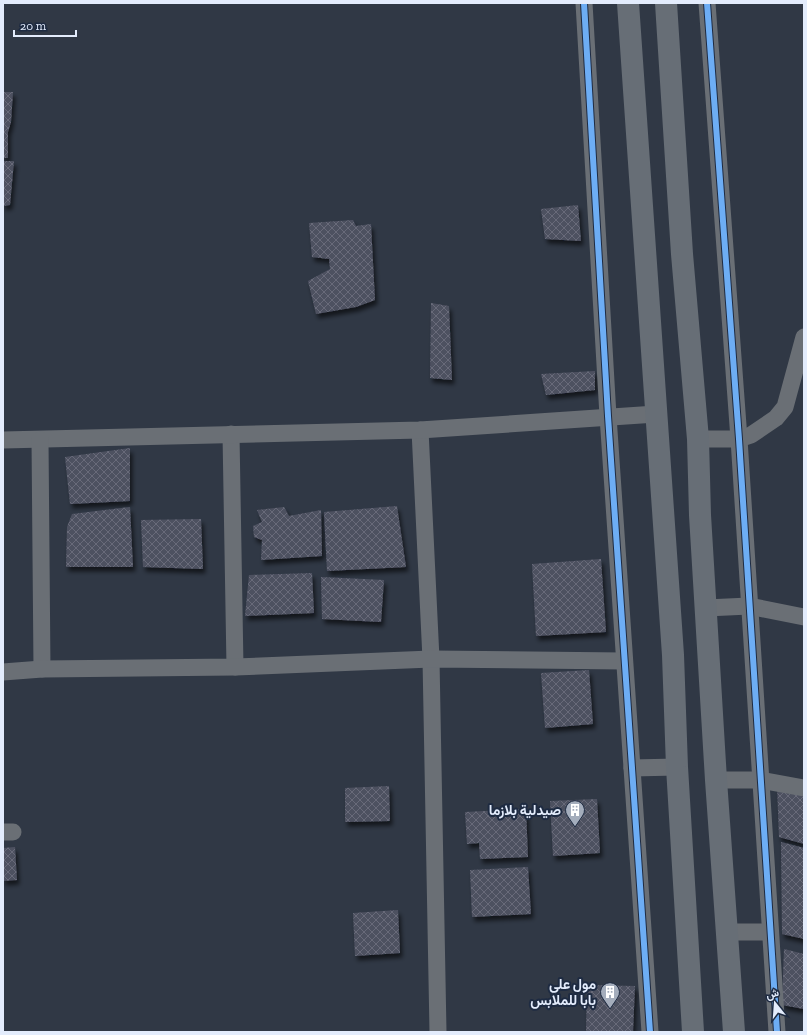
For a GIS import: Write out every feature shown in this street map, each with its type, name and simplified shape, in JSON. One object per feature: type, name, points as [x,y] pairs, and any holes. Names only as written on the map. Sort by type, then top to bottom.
[{"type":"highway","points":[[628,3],[673,655],[677,767],[693,1032]]},
{"type":"highway","points":[[666,3],[682,254],[698,439],[700,515],[716,780],[734,1032]]},
{"type":"street","points":[[584,3],[608,416],[650,1032]]},
{"type":"street","points":[[706,3],[739,439],[777,1032]]},
{"type":"street","points":[[698,439],[739,439],[751,435],[776,418],[785,407],[804,337]]},
{"type":"street","points":[[3,440],[420,430],[608,416],[656,414]]},
{"type":"street","points":[[420,430],[431,659],[438,1032]]},
{"type":"street","points":[[231,434],[235,667]]},
{"type":"street","points":[[40,440],[42,669]]},
{"type":"street","points":[[706,608],[749,606],[804,617]]},
{"type":"street","points":[[3,672],[42,669],[235,667],[431,659],[624,661]]},
{"type":"street","points":[[632,768],[677,767]]},
{"type":"street","points":[[716,780],[760,780],[804,788]]},
{"type":"street","points":[[728,932],[770,932]]},
{"type":"building","points":[[3,92],[13,92],[11,122],[8,132],[8,158],[3,158]]},
{"type":"building","points":[[3,161],[14,161],[10,205],[3,206]]},
{"type":"building","points":[[578,205],[581,241],[545,239],[541,209]]},
{"type":"building","points":[[353,220],[356,226],[371,224],[375,300],[356,307],[316,314],[308,281],[330,269],[329,259],[312,257],[309,223]]},
{"type":"building","points":[[431,303],[449,306],[452,380],[430,378]]},
{"type":"building","points":[[595,371],[595,390],[546,395],[541,374]]},
{"type":"building","points":[[130,448],[130,501],[70,504],[65,457]]},
{"type":"building","points":[[397,506],[406,567],[327,571],[324,512]]},
{"type":"building","points":[[130,507],[133,567],[66,567],[67,527],[72,514]]},
{"type":"building","points":[[284,507],[289,516],[321,510],[322,556],[261,560],[262,540],[254,537],[253,526],[262,522],[257,510]]},
{"type":"building","points":[[201,519],[203,569],[143,567],[141,520]]},
{"type":"building","points":[[601,559],[606,632],[536,636],[532,564]]},
{"type":"building","points":[[312,573],[314,613],[245,616],[249,575]]},
{"type":"building","points":[[321,577],[384,580],[381,622],[322,619]]},
{"type":"building","points":[[589,670],[593,724],[545,728],[541,673]]},
{"type":"building","points":[[389,786],[390,821],[345,822],[345,788]]},
{"type":"building","points":[[777,786],[804,793],[804,844],[779,837]]},
{"type":"building","name":"صيدلية بلازما","points":[[597,799],[600,853],[553,856],[550,801]]},
{"type":"building","points":[[526,809],[528,857],[480,859],[479,843],[467,844],[465,812]]},
{"type":"building","points":[[781,842],[804,848],[804,939],[782,934]]},
{"type":"building","points":[[15,847],[17,880],[3,881],[3,848]]},
{"type":"building","points":[[528,867],[531,914],[472,917],[470,870]]},
{"type":"building","points":[[398,910],[400,953],[355,956],[353,913]]},
{"type":"building","points":[[784,949],[804,954],[804,1009],[782,1005]]},
{"type":"building","name":"مول علي بابا للملابس","points":[[587,985],[635,986],[633,1032],[586,1032]]},
{"type":"cycle path","points":[[584,3],[608,416],[650,1032]]},
{"type":"cycle path","points":[[707,3],[739,439],[777,1032]]},
{"type":"place","name":"صيدلية بلازما","points":[[575,827]]},
{"type":"place","name":"مول علي بابا للملابس","points":[[610,1009]]}]
